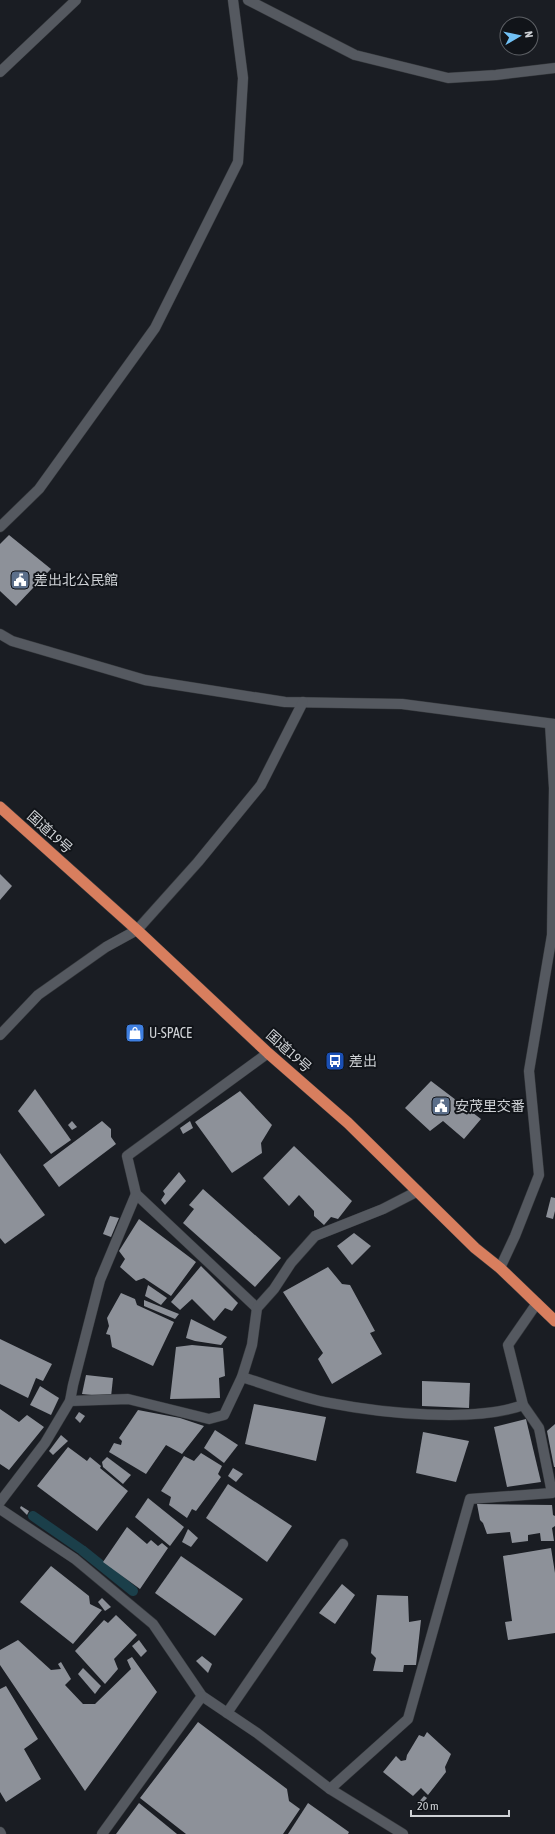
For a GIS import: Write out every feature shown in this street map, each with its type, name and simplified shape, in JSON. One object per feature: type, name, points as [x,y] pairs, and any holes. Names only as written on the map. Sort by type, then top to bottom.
[{"type":"highway","name":"国道19号","points":[[0,807],[137,930],[268,1053],[348,1123],[475,1248],[500,1268],[555,1321]]},
{"type":"street","points":[[0,72],[76,0]]},
{"type":"street","points":[[0,527],[39,489],[155,328],[238,162],[243,78],[233,0]]},
{"type":"street","points":[[248,0],[355,55],[448,78],[496,75],[555,68]]},
{"type":"street","points":[[0,634],[12,641],[145,680],[285,702],[402,704],[553,724],[554,788],[552,935],[529,1071],[539,1175],[515,1236],[500,1268]]},
{"type":"street","points":[[0,1035],[38,995],[106,947],[137,930],[198,862],[261,785],[303,702]]},
{"type":"street","points":[[257,1308],[136,1194],[126,1156],[268,1053]]},
{"type":"street","points":[[70,1401],[128,1399],[209,1419],[224,1415],[242,1377],[252,1345],[257,1308],[274,1289],[291,1264],[314,1236],[383,1209],[418,1191]]},
{"type":"street","points":[[136,1194],[100,1280],[70,1401],[45,1443],[1,1509],[75,1559],[153,1624],[202,1696],[257,1733],[330,1789],[403,1834]]},
{"type":"street","points":[[330,1789],[408,1719],[470,1499],[552,1493],[539,1428],[523,1405],[508,1345],[537,1303]]},
{"type":"street","points":[[242,1377],[329,1403],[400,1413],[464,1414],[510,1410],[523,1405]]},
{"type":"street","points":[[227,1713],[343,1544]]},
{"type":"street","points":[[102,1834],[202,1696]]},
{"type":"building","name":"差出北公民館","points":[[9,535],[51,569],[16,606],[0,591],[0,544]]},
{"type":"building","points":[[0,874],[12,886],[0,900]]},
{"type":"building","points":[[431,1081],[481,1119],[464,1139],[443,1121],[430,1131],[405,1108]]},
{"type":"building","points":[[35,1089],[71,1140],[51,1154],[18,1111]]},
{"type":"building","points":[[240,1091],[272,1125],[261,1143],[262,1153],[232,1173],[195,1122]]},
{"type":"building","points":[[72,1121],[77,1127],[72,1130],[68,1125]]},
{"type":"building","points":[[102,1121],[111,1129],[111,1137],[116,1144],[59,1187],[43,1165]]},
{"type":"building","points":[[190,1121],[193,1128],[183,1134],[180,1128]]},
{"type":"building","points":[[294,1146],[352,1201],[338,1219],[331,1217],[324,1225],[314,1216],[314,1211],[299,1195],[289,1206],[263,1178]]},
{"type":"building","points":[[0,1153],[45,1215],[5,1244],[0,1238]]},
{"type":"building","points":[[179,1172],[186,1181],[165,1205],[161,1200],[165,1194],[163,1191]]},
{"type":"building","points":[[203,1189],[281,1258],[255,1287],[183,1223],[194,1209],[189,1205]]},
{"type":"building","points":[[551,1197],[555,1198],[555,1211],[553,1219],[546,1217]]},
{"type":"building","points":[[110,1216],[119,1218],[111,1237],[103,1234]]},
{"type":"building","points":[[139,1219],[196,1262],[171,1296],[144,1278],[136,1281],[120,1267],[125,1259],[119,1251]]},
{"type":"building","points":[[354,1233],[371,1246],[352,1265],[337,1246]]},
{"type":"building","points":[[201,1266],[238,1303],[232,1311],[225,1308],[214,1321],[192,1299],[180,1310],[171,1302]]},
{"type":"building","points":[[328,1267],[342,1284],[350,1285],[375,1331],[370,1333],[382,1354],[332,1384],[318,1359],[323,1353],[283,1292]]},
{"type":"building","points":[[148,1285],[167,1298],[161,1305],[145,1296]]},
{"type":"building","points":[[121,1293],[135,1299],[137,1305],[174,1322],[153,1366],[112,1347],[110,1335],[106,1334],[109,1326],[107,1318]]},
{"type":"building","points":[[144,1300],[179,1314],[175,1319],[144,1306]]},
{"type":"building","points":[[191,1319],[227,1337],[221,1345],[186,1338]]},
{"type":"building","points":[[0,1339],[52,1364],[43,1381],[36,1378],[28,1398],[0,1384]]},
{"type":"building","points":[[192,1345],[223,1348],[225,1376],[219,1378],[220,1398],[170,1399],[176,1347]]},
{"type":"building","points":[[86,1375],[113,1378],[111,1397],[82,1394]]},
{"type":"building","points":[[422,1381],[470,1383],[469,1408],[422,1406]]},
{"type":"building","points":[[40,1386],[59,1398],[51,1415],[30,1405]]},
{"type":"building","points":[[254,1404],[326,1417],[316,1461],[245,1444]]},
{"type":"building","points":[[0,1409],[19,1422],[27,1415],[44,1427],[9,1470],[0,1464]]},
{"type":"building","points":[[138,1410],[180,1418],[204,1426],[182,1454],[166,1445],[146,1474],[109,1452],[114,1443],[121,1445],[122,1441],[119,1438]]},
{"type":"building","points":[[79,1412],[85,1416],[80,1423],[75,1418]]},
{"type":"building","points":[[526,1419],[541,1482],[507,1487],[494,1427]]},
{"type":"building","points":[[555,1424],[555,1467],[554,1467],[547,1431]]},
{"type":"building","points":[[215,1430],[238,1445],[224,1463],[204,1448]]},
{"type":"building","points":[[423,1432],[469,1441],[456,1482],[416,1473]]},
{"type":"building","points":[[61,1435],[68,1441],[53,1455],[49,1451]]},
{"type":"building","points":[[68,1447],[87,1461],[90,1457],[101,1466],[100,1468],[128,1491],[97,1531],[37,1486]]},
{"type":"building","points":[[201,1453],[222,1466],[218,1474],[221,1477],[196,1511],[192,1509],[187,1518],[169,1505],[171,1497],[161,1491],[184,1456],[194,1461]]},
{"type":"building","points":[[107,1457],[131,1475],[123,1484],[103,1467],[102,1462]]},
{"type":"building","points":[[233,1468],[243,1474],[236,1482],[228,1476]]},
{"type":"building","points":[[228,1484],[292,1526],[267,1562],[206,1518]]},
{"type":"building","points":[[148,1498],[184,1527],[170,1546],[135,1517]]},
{"type":"building","points":[[477,1504],[552,1505],[553,1515],[555,1516],[555,1526],[552,1528],[554,1541],[541,1541],[540,1533],[528,1535],[528,1541],[512,1543],[510,1532],[487,1534],[483,1523],[480,1520]]},
{"type":"building","points":[[21,1506],[29,1511],[27,1515],[20,1508]]},
{"type":"building","points":[[127,1527],[147,1544],[151,1540],[158,1546],[162,1543],[168,1548],[140,1589],[103,1562]]},
{"type":"building","points":[[188,1529],[198,1538],[191,1547],[182,1542]]},
{"type":"building","points":[[551,1548],[555,1573],[555,1633],[508,1640],[505,1622],[512,1621],[503,1556]]},
{"type":"building","points":[[181,1556],[243,1599],[215,1636],[155,1593]]},
{"type":"building","points":[[51,1566],[89,1596],[90,1604],[102,1610],[73,1644],[20,1602]]},
{"type":"building","points":[[342,1584],[355,1595],[335,1624],[319,1613]]},
{"type":"building","points":[[377,1595],[408,1596],[409,1622],[421,1620],[416,1665],[404,1665],[403,1672],[373,1671],[376,1658],[371,1653]]},
{"type":"building","points":[[102,1598],[111,1607],[105,1611],[98,1602]]},
{"type":"building","points":[[116,1615],[137,1635],[114,1659],[118,1669],[105,1684],[75,1651],[104,1620],[108,1623]]},
{"type":"building","points":[[18,1640],[51,1670],[61,1669],[58,1664],[61,1662],[71,1679],[65,1685],[83,1704],[95,1704],[131,1669],[127,1660],[132,1657],[157,1692],[85,1791],[0,1665],[0,1650]]},
{"type":"building","points":[[139,1640],[147,1651],[141,1657],[132,1646]]},
{"type":"building","points":[[202,1656],[212,1664],[208,1673],[196,1661]]},
{"type":"building","points":[[83,1668],[101,1686],[95,1694],[78,1674]]},
{"type":"building","points":[[6,1686],[38,1739],[24,1749],[41,1779],[6,1802],[0,1792],[0,1689]]},
{"type":"building","points":[[198,1722],[287,1789],[289,1801],[300,1809],[283,1834],[186,1834],[140,1798]]},
{"type":"building","points":[[427,1732],[451,1754],[445,1767],[446,1772],[428,1795],[421,1788],[413,1796],[383,1772],[396,1756],[401,1761],[406,1760],[407,1755],[419,1735],[424,1737]]},
{"type":"building","points":[[424,1796],[427,1798],[420,1806],[417,1804]]},
{"type":"building","points":[[139,1803],[177,1834],[116,1834]]},
{"type":"building","points":[[308,1803],[349,1832],[348,1834],[288,1834]]},
{"type":"waterway","points":[[33,1516],[82,1550],[133,1591]]},
{"type":"place","name":"差出北公民館","points":[[20,580]]},
{"type":"place","name":"U-SPACE","points":[[135,1033]]},
{"type":"place","name":"差出","points":[[335,1061]]},
{"type":"place","name":"安茂里交番","points":[[441,1106]]}]
